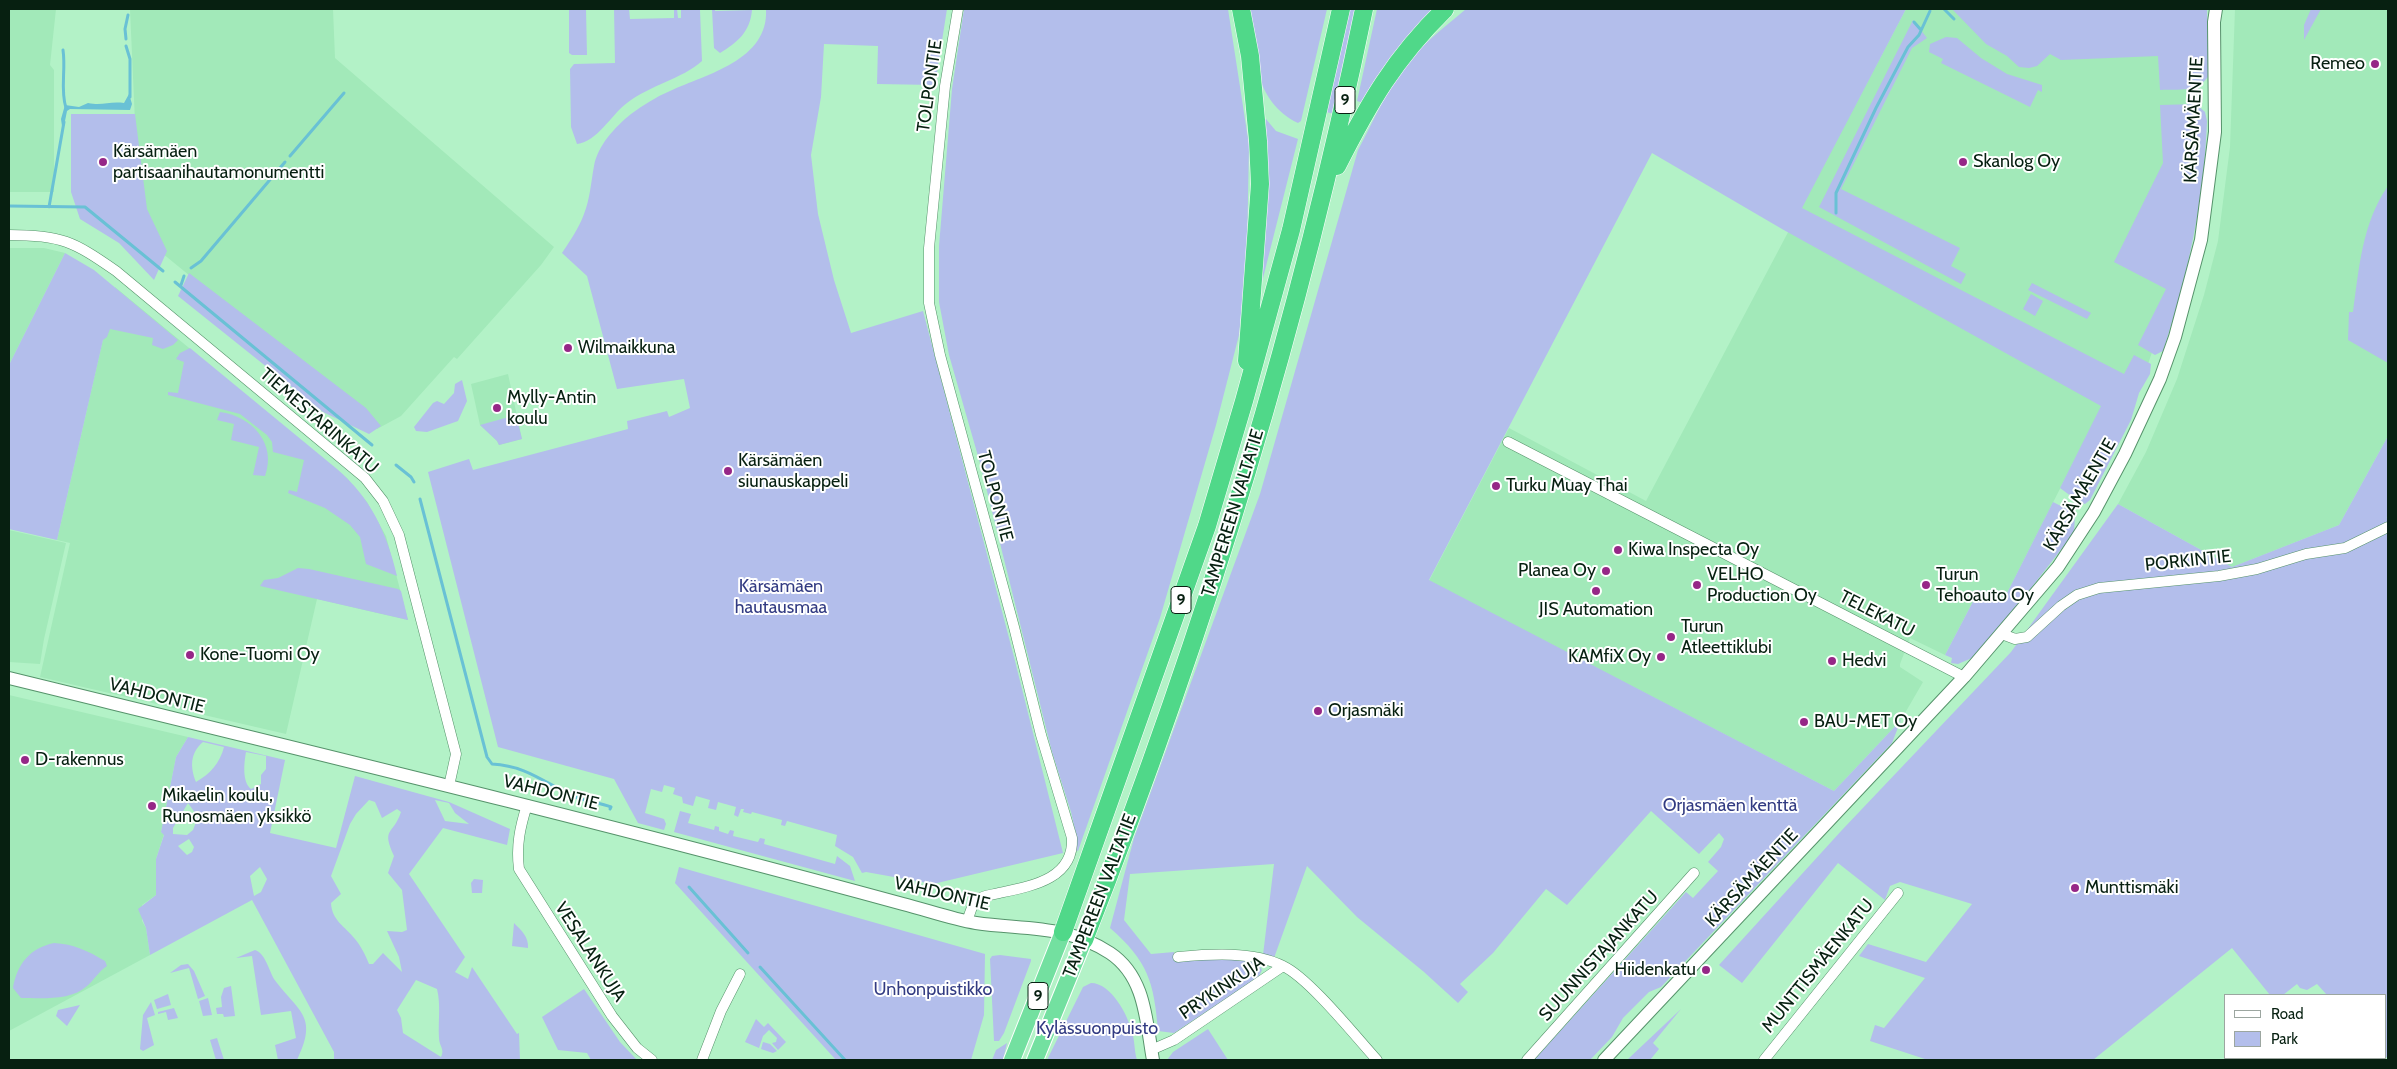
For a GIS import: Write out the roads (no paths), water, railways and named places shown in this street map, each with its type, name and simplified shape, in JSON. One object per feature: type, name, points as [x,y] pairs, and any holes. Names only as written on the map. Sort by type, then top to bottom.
[{"type":"highway","points":[[1240,9],[1250,56],[1260,184],[1244,401]]},
{"type":"highway","name":"TAMPEREEN VALTATIE","points":[[1012,1060],[1063,932],[1207,526],[1244,401],[1303,183],[1341,9]]},
{"type":"highway","name":"TAMPEREEN VALTATIE","points":[[1035,1060],[1084,940],[1159,737],[1227,535],[1267,404],[1324,191],[1364,9]]},
{"type":"highway","points":[[1324,191],[1385,78],[1402,54],[1445,9]]},
{"type":"street","name":"TOLPONTIE","points":[[958,9],[945,86],[931,228],[929,303],[940,355],[1014,626],[1041,735],[1072,838],[1072,854],[1063,869],[1041,881],[980,898],[972,907],[967,921]]},
{"type":"street","name":"KÄRSÄMÄENTIE","points":[[2211,9],[2214,22]]},
{"type":"street","name":"KÄRSÄMÄENTIE","points":[[1604,1060],[1964,678],[2058,567],[2094,512],[2144,417],[2160,379],[2175,337],[2201,240],[2215,132],[2214,22],[2216,9]]},
{"type":"street","name":"TIEMESTARINKATU","points":[[9,235],[56,237],[89,252],[116,271],[365,478],[384,501],[399,535],[456,754],[448,786]]},
{"type":"street","name":"TELEKATU","points":[[1508,442],[1964,678]]},
{"type":"street","name":"PORKINTIE","points":[[2002,634],[2016,639],[2027,637],[2061,606],[2077,596],[2100,588],[2219,576],[2257,568],[2288,558],[2345,548],[2388,527]]},
{"type":"street","name":"VAHDONTIE","points":[[9,678],[668,840],[967,921],[1038,927],[1063,932],[1084,940],[1114,956],[1125,966],[1135,980],[1141,996],[1152,1055]]},
{"type":"street","name":"VESALANKUJA","points":[[527,805],[516,852],[518,869],[612,1016],[637,1048],[652,1060]]},
{"type":"street","name":"SUUNNISTAJANKATU","points":[[1527,1060],[1694,873]]},
{"type":"street","name":"MUNTTISMÄENKATU","points":[[1764,1060],[1898,893]]},
{"type":"street","points":[[1178,957],[1236,956],[1283,966],[1308,986],[1377,1060]]},
{"type":"street","name":"PRYKINKUJA","points":[[1152,1055],[1283,966]]},
{"type":"street","points":[[702,1060],[721,1011],[740,974]]},
{"type":"waterway","points":[[1944,9],[1954,19]]},
{"type":"waterway","points":[[1836,213],[1836,193],[1876,108],[1908,47],[1919,35],[1930,11]]},
{"type":"waterway","points":[[126,39],[125,29],[128,15]]},
{"type":"waterway","points":[[1914,22],[1921,30]]},
{"type":"waterway","points":[[126,46],[130,59],[130,97]]},
{"type":"waterway","points":[[63,50],[63,94],[66,108]]},
{"type":"waterway","points":[[290,156],[344,93]]},
{"type":"waterway","points":[[49,207],[64,122]]},
{"type":"waterway","points":[[191,268],[201,261],[285,162]]},
{"type":"waterway","points":[[9,206],[85,207],[163,271]]},
{"type":"waterway","points":[[181,285],[184,276]]},
{"type":"waterway","points":[[175,282],[372,445]]},
{"type":"waterway","points":[[396,465],[411,477],[414,482]]},
{"type":"waterway","points":[[420,499],[487,757],[492,764],[504,765],[525,771],[573,796],[606,805],[611,807],[610,809]]},
{"type":"waterway","points":[[689,887],[748,953]]},
{"type":"waterway","points":[[760,967],[845,1060]]},
{"type":"place","name":"Remeo","points":[[2375,64]]},
{"type":"place","name":"Kärsämäen partisaanihautamonumentti","points":[[103,162]]},
{"type":"place","name":"Skanlog Oy","points":[[1963,162]]},
{"type":"place","name":"Wilmaikkuna","points":[[568,348]]},
{"type":"place","name":"Mylly-Antin koulu","points":[[497,408]]},
{"type":"place","name":"Kärsämäen siunauskappeli","points":[[728,471]]},
{"type":"place","name":"Turku Muay Thai","points":[[1496,486]]},
{"type":"place","name":"Kiwa Inspecta Oy","points":[[1618,550]]},
{"type":"place","name":"Planea Oy","points":[[1606,571]]},
{"type":"place","name":"VELHO Production Oy","points":[[1697,585]]},
{"type":"place","name":"Turun Tehoauto Oy","points":[[1926,585]]},
{"type":"place","name":"JIS Automation","points":[[1596,591]]},
{"type":"place","name":"Turun Atleettiklubi","points":[[1671,637]]},
{"type":"place","name":"Kone-Tuomi Oy","points":[[190,655]]},
{"type":"place","name":"KAMfiX Oy","points":[[1661,657]]},
{"type":"place","name":"Hedvi","points":[[1832,661]]},
{"type":"place","name":"Orjasmäki","points":[[1318,711]]},
{"type":"place","name":"BAU-MET Oy","points":[[1804,722]]},
{"type":"place","name":"D-rakennus","points":[[25,760]]},
{"type":"place","name":"Mikaelin koulu, Runosmäen yksikkö","points":[[152,806]]},
{"type":"place","name":"Munttismäki","points":[[2075,888]]},
{"type":"place","name":"Hiidenkatu","points":[[1706,970]]},
{"type":"park label","name":"Kärsämäen hautausmaa","points":[[781,597]]},
{"type":"park label","name":"Orjasmäen kenttä","points":[[1730,806]]},
{"type":"park label","name":"Unhonpuistikko","points":[[933,990]]},
{"type":"park label","name":"Kylässuonpuisto","points":[[1097,1029]]}]
